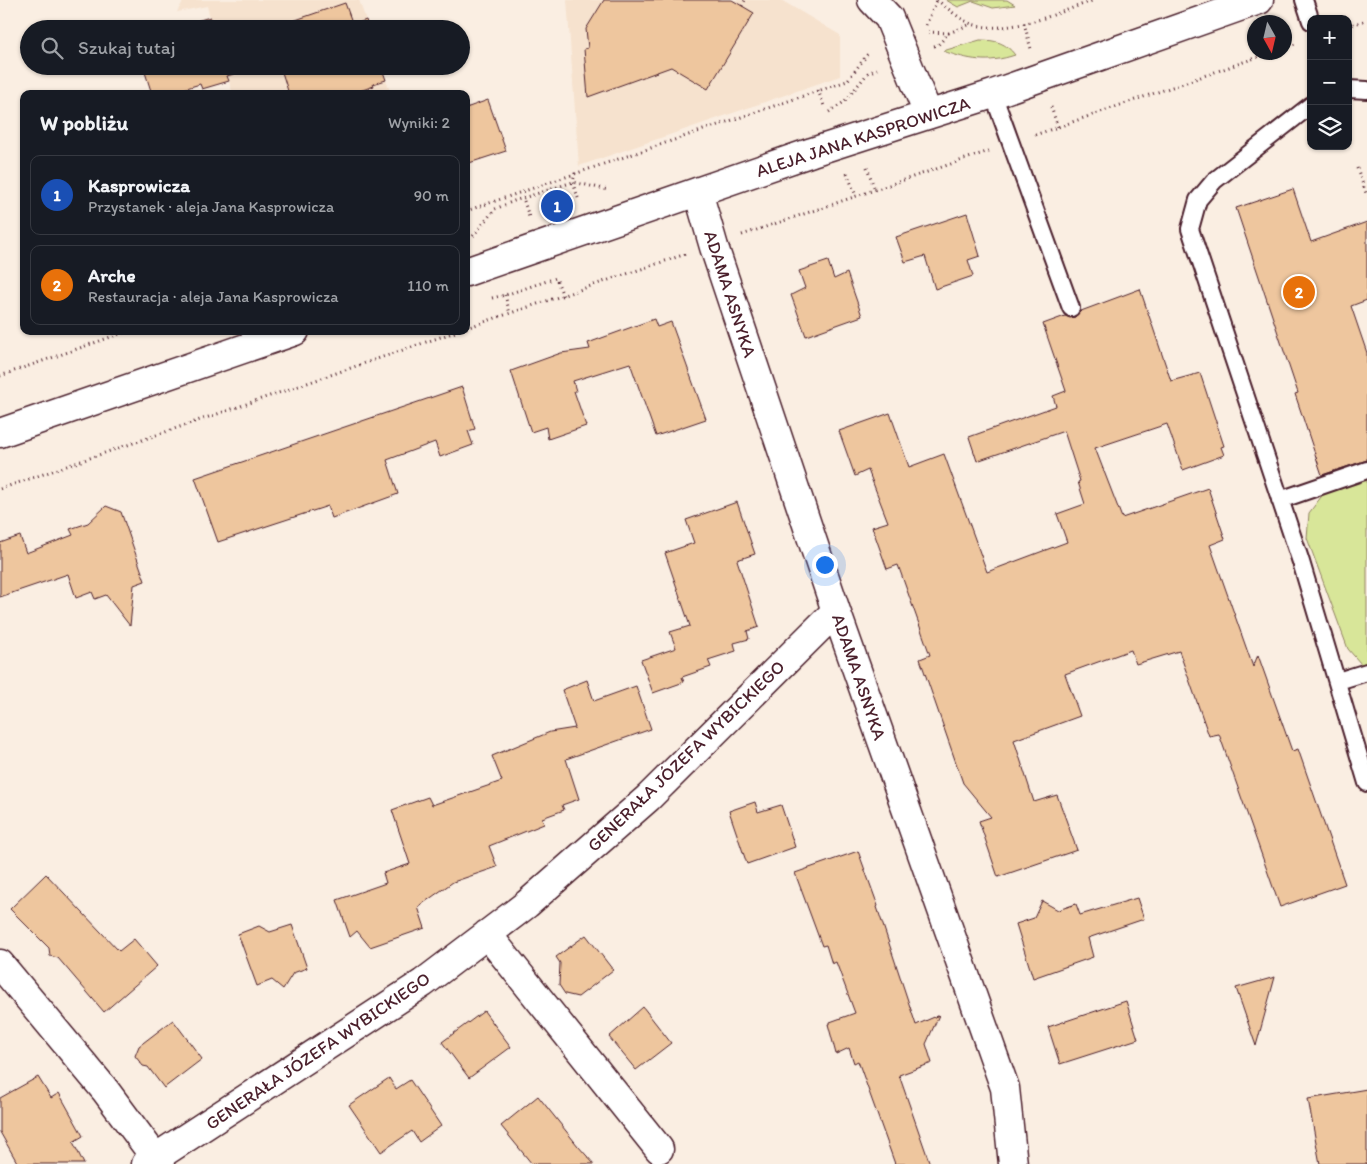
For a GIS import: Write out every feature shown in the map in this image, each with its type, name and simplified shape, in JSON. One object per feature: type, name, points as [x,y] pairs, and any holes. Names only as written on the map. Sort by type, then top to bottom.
[{"type":"street","points":[[872,0],[889,18],[928,114]]},
{"type":"street","name":"ALEJA JANA KASPROWICZA","points":[[470,271],[928,114],[993,94],[1259,0]]},
{"type":"street","name":"ADAMA ASNYKA","points":[[698,192],[717,256],[836,610],[1005,1088],[1013,1164]]},
{"type":"street","points":[[0,433],[283,335]]},
{"type":"street","name":"GENERAŁA JÓZEFA WYBICKIEGO","points":[[154,1162],[423,983],[527,904],[648,798],[836,610]]},
{"type":"street","points":[[487,934],[659,1149]]},
{"type":"street","points":[[0,964],[106,1090],[154,1162]]},
{"type":"lane","points":[[1304,0],[1309,15]]},
{"type":"lane","points":[[1352,89],[1367,90]]},
{"type":"lane","points":[[993,94],[1071,308]]},
{"type":"lane","points":[[1307,108],[1214,181],[1198,200],[1190,229],[1301,562],[1367,783]]},
{"type":"lane","points":[[1280,500],[1367,470]]},
{"type":"lane","points":[[1338,681],[1367,672]]},
{"type":"path","points":[[742,6],[745,0]]},
{"type":"path","points":[[949,33],[922,32],[937,0],[970,24],[1000,28],[1024,23],[1095,0]]},
{"type":"path","points":[[1352,25],[1367,20]]},
{"type":"path","points":[[938,45],[949,33],[970,24]]},
{"type":"path","points":[[1292,45],[1304,41]]},
{"type":"path","points":[[470,210],[847,81],[866,55]]},
{"type":"path","points":[[1032,136],[1249,60]]},
{"type":"path","points":[[826,114],[844,102],[868,73],[876,69]]},
{"type":"path","points":[[818,90],[824,106]]},
{"type":"path","points":[[741,236],[991,151]]},
{"type":"path","points":[[865,161],[875,190]]},
{"type":"path","points":[[845,168],[856,196]]},
{"type":"path","points":[[1357,168],[1367,196]]},
{"type":"path","points":[[571,206],[579,203],[573,182],[575,173]]},
{"type":"path","points":[[472,238],[495,209],[514,200],[573,182],[610,190]]},
{"type":"path","points":[[524,201],[530,220]]},
{"type":"path","points":[[470,327],[688,253]]},
{"type":"path","points":[[510,314],[505,295],[556,278],[563,296]]},
{"type":"path","points":[[0,376],[117,335]]},
{"type":"path","points":[[0,489],[446,335]]},
{"type":"shaded area","points":[[184,0],[359,0],[366,20],[211,20],[207,6],[177,12]]},
{"type":"shaded area","points":[[567,0],[781,0],[840,35],[840,76],[579,166]]},
{"type":"shaded area","points":[[227,75],[384,75],[390,90],[232,90]]},
{"type":"green space","points":[[946,0],[1007,0],[1015,5],[993,8],[973,1],[958,7]]},
{"type":"green space","points":[[980,40],[1000,43],[1015,55],[1005,58],[979,60],[943,51]]},
{"type":"green space","points":[[1367,479],[1367,662],[1361,664],[1348,649],[1307,538],[1309,513],[1324,493]]},
{"type":"building","points":[[604,0],[732,0],[754,13],[708,89],[671,67],[588,97],[584,49],[588,48],[586,29]]},
{"type":"building","points":[[345,3],[351,20],[296,20]]},
{"type":"building","points":[[210,17],[211,20],[200,20]]},
{"type":"building","points":[[146,75],[230,75],[227,76],[229,81],[202,89],[200,84],[180,90],[151,90]]},
{"type":"building","points":[[283,75],[384,75],[386,80],[362,90],[288,90]]},
{"type":"building","points":[[488,100],[506,151],[470,163],[470,107]]},
{"type":"building","points":[[1293,189],[1311,242],[1367,222],[1367,300],[1351,306],[1367,353],[1367,460],[1322,475],[1295,394],[1298,393],[1236,208]]},
{"type":"building","points":[[967,213],[980,256],[968,260],[973,276],[935,289],[925,256],[905,262],[896,237]]},
{"type":"building","points":[[828,261],[834,279],[847,273],[862,316],[806,336],[791,295],[805,288],[799,271]]},
{"type":"building","points":[[1140,289],[1171,381],[1200,373],[1224,446],[1221,447],[1224,455],[1183,470],[1167,424],[1095,448],[1122,518],[1208,488],[1225,539],[1210,545],[1253,667],[1258,655],[1292,751],[1298,749],[1345,884],[1280,907],[1219,734],[1209,736],[1179,651],[1136,664],[1131,650],[1065,674],[1080,716],[1014,740],[1034,802],[1057,795],[1077,850],[998,877],[979,821],[991,817],[963,783],[920,659],[930,655],[898,565],[887,569],[872,527],[888,522],[868,470],[855,476],[839,431],[890,413],[909,467],[944,454],[987,572],[1067,542],[1057,514],[1085,504],[1078,482],[1080,481],[1064,431],[977,461],[969,437],[1056,406],[1053,396],[1066,391],[1043,324],[1065,316],[1075,317],[1081,311]]},
{"type":"building","points":[[654,319],[657,327],[671,322],[706,419],[656,436],[630,363],[573,381],[576,391],[574,391],[586,426],[548,439],[546,427],[531,432],[511,371],[561,353],[590,349],[588,343]]},
{"type":"building","points":[[462,387],[475,429],[468,431],[473,445],[440,457],[435,442],[387,460],[398,494],[332,518],[328,506],[218,542],[195,478]]},
{"type":"building","points":[[737,502],[755,554],[737,560],[759,627],[747,631],[749,639],[734,643],[736,651],[708,660],[711,667],[682,677],[684,682],[653,693],[641,660],[676,648],[670,632],[690,626],[665,553],[694,543],[686,520]]},
{"type":"building","points":[[106,506],[121,512],[145,581],[134,585],[130,626],[106,595],[95,599],[92,592],[76,598],[68,574],[0,597],[0,543],[20,536],[26,553],[73,535],[70,529],[88,523]]},
{"type":"building","points":[[587,680],[594,701],[636,686],[651,729],[566,759],[579,799],[562,805],[564,810],[542,818],[544,824],[489,846],[497,867],[453,882],[418,907],[425,928],[370,947],[357,931],[350,937],[337,900],[386,883],[383,873],[410,864],[392,810],[428,797],[432,805],[502,781],[492,756],[550,732],[575,728],[562,690]]},
{"type":"building","points":[[755,802],[758,812],[781,805],[795,847],[747,864],[729,811]]},
{"type":"building","points":[[858,851],[878,906],[916,1025],[939,1015],[926,1044],[932,1063],[899,1075],[930,1164],[895,1164],[858,1061],[854,1063],[849,1048],[836,1054],[828,1024],[855,1013],[836,962],[832,964],[826,945],[822,946],[795,873]]},
{"type":"building","points":[[46,874],[119,951],[134,939],[157,966],[104,1012],[58,958],[50,956],[49,948],[10,909]]},
{"type":"building","points":[[1137,898],[1144,919],[1088,938],[1093,957],[1033,978],[1016,924],[1034,918],[1042,901],[1058,910],[1076,904],[1080,915]]},
{"type":"building","points":[[292,925],[307,968],[293,973],[283,989],[272,980],[257,986],[238,934],[259,926],[270,932]]},
{"type":"building","points":[[586,935],[613,970],[578,997],[565,994],[559,985],[560,963],[556,957]]},
{"type":"building","points":[[1275,977],[1256,1046],[1236,988]]},
{"type":"building","points":[[1126,1001],[1138,1039],[1060,1064],[1048,1027]]},
{"type":"building","points":[[643,1007],[671,1043],[636,1070],[609,1037]]},
{"type":"building","points":[[484,1011],[511,1047],[469,1078],[442,1042]]},
{"type":"building","points":[[173,1020],[202,1059],[164,1088],[148,1067],[143,1066],[135,1056],[139,1046]]},
{"type":"building","points":[[38,1077],[51,1098],[59,1093],[83,1136],[73,1142],[84,1164],[18,1164],[0,1132],[0,1098]]},
{"type":"building","points":[[389,1078],[396,1089],[410,1080],[441,1126],[419,1142],[412,1131],[381,1152],[349,1105]]},
{"type":"building","points":[[1367,1089],[1367,1164],[1320,1164],[1308,1099]]},
{"type":"building","points":[[538,1096],[594,1164],[532,1164],[501,1126]]},
{"type":"place","name":"Kasprowicza","points":[[557,206]]},
{"type":"place","name":"Arche","points":[[1299,292]]}]
